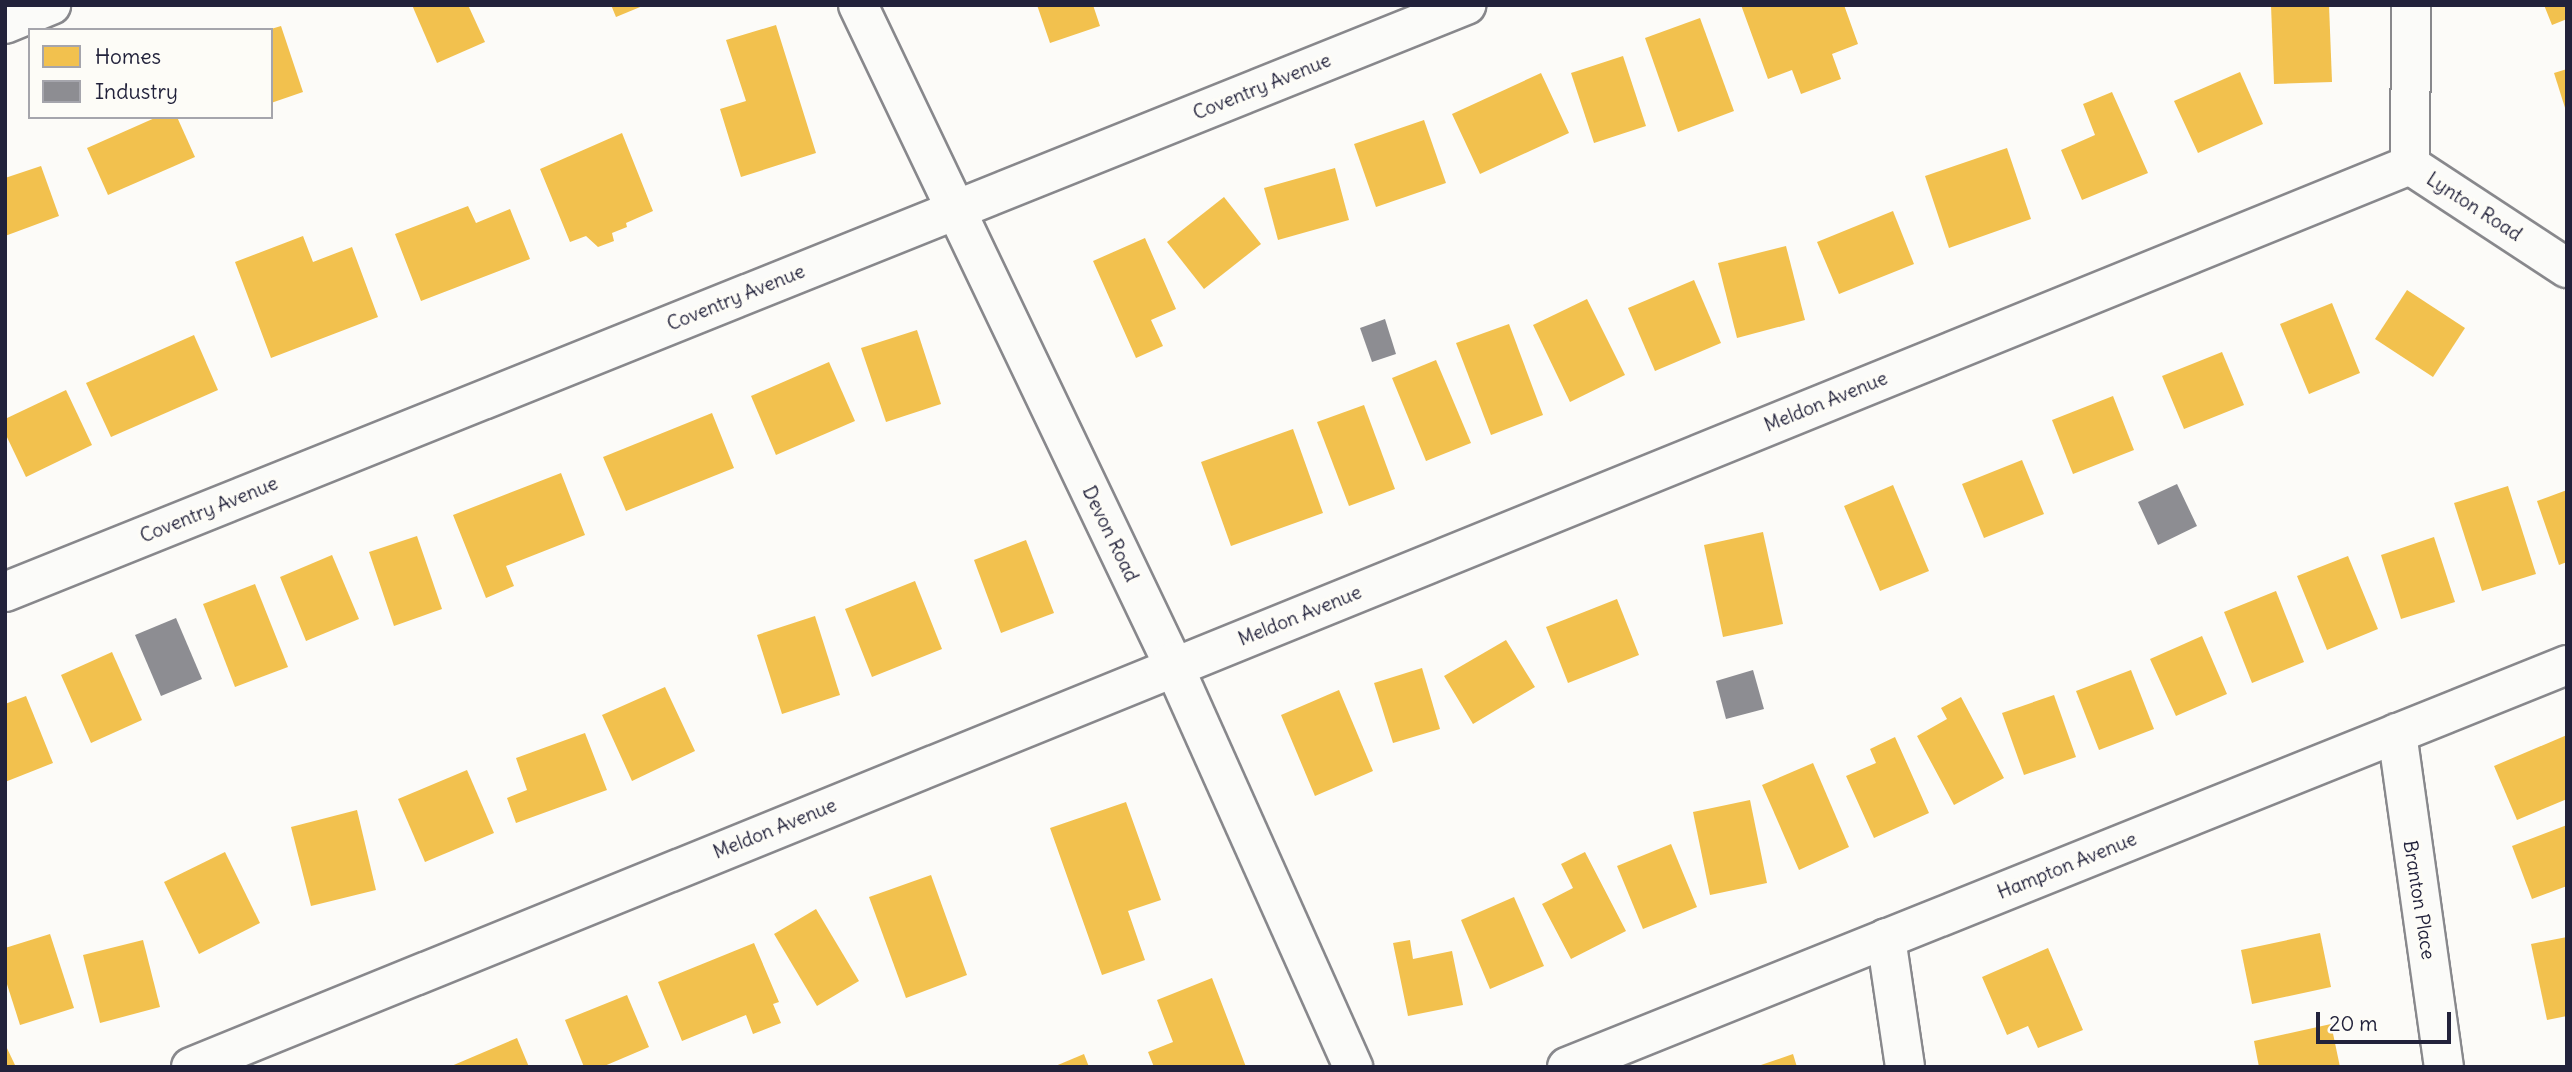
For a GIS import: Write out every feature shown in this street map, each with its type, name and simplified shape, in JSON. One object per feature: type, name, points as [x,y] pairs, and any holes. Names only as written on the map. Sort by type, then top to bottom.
[{"type":"street","points":[[5,23],[51,5]]},
{"type":"street","name":"Devon Road","points":[[858,5],[1174,667],[1353,1067]]},
{"type":"street","name":"Coventry Avenue","points":[[5,592],[1466,5]]},
{"type":"street","name":"Lynton Road","points":[[2411,5],[2410,165],[2567,268]]},
{"type":"street","name":"Meldon Avenue","points":[[191,1067],[2410,165]]},
{"type":"street","name":"Hampton Avenue","points":[[1567,1067],[2567,665]]},
{"type":"street","name":"Branton Place","points":[[2397,733],[2444,1067]]},
{"type":"street","points":[[1886,939],[1905,1067]]},
{"type":"building: Homes","points":[[412,5],[468,5],[485,42],[437,63]]},
{"type":"building: Homes","points":[[611,5],[645,5],[616,17]]},
{"type":"building: Homes","points":[[1037,5],[1093,5],[1100,26],[1050,43]]},
{"type":"building: Homes","points":[[1741,5],[1844,5],[1858,44],[1832,54],[1841,79],[1801,94],[1792,70],[1768,79]]},
{"type":"building: Homes","points":[[2271,5],[2329,5],[2332,82],[2274,84]]},
{"type":"building: Homes","points":[[2544,5],[2567,5],[2567,19],[2552,25]]},
{"type":"building: Homes","points":[[1700,18],[1734,111],[1678,132],[1645,38]]},
{"type":"building: Homes","points":[[776,25],[816,153],[741,177],[720,109],[746,101],[726,40]]},
{"type":"building: Homes","points":[[281,26],[303,92],[273,102],[273,28]]},
{"type":"building: Homes","points":[[1623,56],[1646,126],[1594,143],[1571,73]]},
{"type":"building: Homes","points":[[2567,69],[2567,111],[2566,111],[2554,73]]},
{"type":"building: Homes","points":[[2240,72],[2263,124],[2198,153],[2174,101]]},
{"type":"building: Homes","points":[[1541,73],[1569,133],[1480,174],[1452,114]]},
{"type":"building: Homes","points":[[2112,92],[2148,173],[2082,200],[2061,150],[2095,135],[2083,104]]},
{"type":"building: Homes","points":[[152,119],[178,119],[195,157],[108,195],[87,148]]},
{"type":"building: Homes","points":[[1424,120],[1446,183],[1376,207],[1354,144]]},
{"type":"building: Homes","points":[[622,133],[653,211],[626,223],[627,227],[612,233],[614,241],[598,247],[586,236],[570,242],[540,169]]},
{"type":"building: Homes","points":[[2007,148],[2031,219],[1949,248],[1925,176]]},
{"type":"building: Homes","points":[[41,166],[59,216],[5,236],[5,178]]},
{"type":"building: Homes","points":[[1335,168],[1349,220],[1278,240],[1264,188]]},
{"type":"building: Homes","points":[[1224,197],[1261,244],[1204,289],[1167,242]]},
{"type":"building: Homes","points":[[468,206],[476,223],[510,209],[530,259],[421,301],[395,234]]},
{"type":"building: Homes","points":[[1893,211],[1914,264],[1839,294],[1817,242]]},
{"type":"building: Homes","points":[[303,236],[313,262],[352,247],[378,317],[271,358],[235,262]]},
{"type":"building: Homes","points":[[1145,238],[1176,309],[1151,320],[1163,346],[1136,358],[1093,261]]},
{"type":"building: Homes","points":[[1786,246],[1805,320],[1737,338],[1718,263]]},
{"type":"building: Homes","points":[[1694,280],[1721,343],[1655,371],[1628,308]]},
{"type":"building: Homes","points":[[2407,290],[2465,328],[2433,377],[2375,339]]},
{"type":"building: Homes","points":[[1587,299],[1625,375],[1570,402],[1533,325]]},
{"type":"building: Homes","points":[[2332,303],[2360,373],[2309,394],[2280,324]]},
{"type":"building: Homes","points":[[1509,324],[1543,415],[1491,435],[1456,343]]},
{"type":"building: Homes","points":[[917,330],[941,404],[886,422],[861,348]]},
{"type":"building: Homes","points":[[194,335],[218,390],[111,437],[86,383]]},
{"type":"building: Homes","points":[[2222,352],[2244,405],[2184,429],[2162,376]]},
{"type":"building: Homes","points":[[1436,360],[1471,443],[1426,461],[1392,378]]},
{"type":"building: Homes","points":[[829,362],[855,421],[776,455],[751,396]]},
{"type":"building: Homes","points":[[66,390],[92,445],[26,477],[5,433],[5,419]]},
{"type":"building: Homes","points":[[2113,396],[2134,450],[2073,474],[2052,420]]},
{"type":"building: Homes","points":[[1364,405],[1395,489],[1349,506],[1317,422]]},
{"type":"building: Homes","points":[[712,413],[734,468],[626,511],[603,457]]},
{"type":"building: Homes","points":[[1293,429],[1323,513],[1231,546],[1201,462]]},
{"type":"building: Homes","points":[[2022,460],[2044,514],[1984,538],[1962,484]]},
{"type":"building: Homes","points":[[561,473],[585,535],[506,566],[514,586],[486,598],[453,515]]},
{"type":"building: Homes","points":[[1893,485],[1929,571],[1880,591],[1844,506]]},
{"type":"building: Homes","points":[[2508,486],[2536,574],[2482,591],[2454,503]]},
{"type":"building: Homes","points":[[2567,490],[2567,562],[2559,565],[2537,501]]},
{"type":"building: Homes","points":[[1763,532],[1783,624],[1723,637],[1704,545]]},
{"type":"building: Homes","points":[[417,536],[442,609],[394,626],[369,552]]},
{"type":"building: Homes","points":[[2434,537],[2455,602],[2401,619],[2381,555]]},
{"type":"building: Homes","points":[[1026,540],[1054,613],[1001,633],[974,560]]},
{"type":"building: Homes","points":[[332,555],[359,619],[306,641],[280,577]]},
{"type":"building: Homes","points":[[2348,556],[2378,629],[2327,650],[2297,576]]},
{"type":"building: Homes","points":[[915,581],[942,649],[872,677],[845,609]]},
{"type":"building: Homes","points":[[255,584],[288,667],[235,687],[203,604]]},
{"type":"building: Homes","points":[[2276,591],[2304,662],[2252,683],[2224,612]]},
{"type":"building: Homes","points":[[1617,599],[1639,655],[1568,683],[1546,627]]},
{"type":"building: Homes","points":[[815,616],[840,695],[782,714],[757,635]]},
{"type":"building: Homes","points":[[2202,636],[2227,694],[2176,716],[2150,659]]},
{"type":"building: Homes","points":[[1506,640],[1535,687],[1473,724],[1444,676]]},
{"type":"building: Homes","points":[[112,652],[142,720],[91,743],[61,675]]},
{"type":"building: Homes","points":[[1422,668],[1440,729],[1393,743],[1374,683]]},
{"type":"building: Homes","points":[[2131,670],[2154,729],[2099,750],[2076,691]]},
{"type":"building: Homes","points":[[665,687],[695,751],[632,781],[602,715]]},
{"type":"building: Homes","points":[[1339,690],[1373,771],[1315,796],[1281,715]]},
{"type":"building: Homes","points":[[2054,695],[2076,757],[2024,775],[2002,713]]},
{"type":"building: Homes","points":[[26,696],[53,763],[5,782],[5,704]]},
{"type":"building: Homes","points":[[1961,697],[2004,778],[1954,805],[1917,736],[1947,719],[1941,708]]},
{"type":"building: Homes","points":[[585,733],[607,790],[516,823],[507,798],[527,790],[516,758]]},
{"type":"building: Homes","points":[[2567,735],[2567,799],[2517,820],[2494,766]]},
{"type":"building: Homes","points":[[1895,737],[1929,813],[1874,838],[1846,776],[1876,763],[1870,749]]},
{"type":"building: Homes","points":[[1813,763],[1849,847],[1799,870],[1762,785]]},
{"type":"building: Homes","points":[[467,770],[494,833],[425,862],[398,799]]},
{"type":"building: Homes","points":[[1750,800],[1767,883],[1710,895],[1693,812]]},
{"type":"building: Homes","points":[[1126,802],[1161,900],[1128,911],[1145,960],[1102,975],[1050,828]]},
{"type":"building: Homes","points":[[357,810],[376,890],[311,906],[291,827]]},
{"type":"building: Homes","points":[[2567,825],[2567,886],[2532,899],[2512,846]]},
{"type":"building: Homes","points":[[1671,844],[1697,907],[1643,929],[1617,866]]},
{"type":"building: Homes","points":[[225,852],[260,923],[199,954],[164,882]]},
{"type":"building: Homes","points":[[1585,852],[1626,931],[1571,959],[1542,904],[1573,888],[1561,864]]},
{"type":"building: Homes","points":[[931,875],[967,975],[906,998],[869,897]]},
{"type":"building: Homes","points":[[1514,897],[1544,966],[1490,989],[1461,920]]},
{"type":"building: Homes","points":[[816,909],[859,981],[817,1006],[774,934]]},
{"type":"building: Homes","points":[[2320,933],[2331,987],[2252,1004],[2241,950]]},
{"type":"building: Homes","points":[[50,934],[74,1008],[20,1025],[5,978],[5,948]]},
{"type":"building: Homes","points":[[2567,937],[2567,1016],[2547,1020],[2531,944]]},
{"type":"building: Homes","points":[[143,940],[160,1007],[100,1023],[83,955]]},
{"type":"building: Homes","points":[[1410,940],[1413,959],[1452,951],[1463,1005],[1408,1016],[1393,943]]},
{"type":"building: Homes","points":[[754,943],[779,1002],[773,1004],[781,1023],[753,1034],[746,1015],[682,1041],[658,982]]},
{"type":"building: Homes","points":[[2048,948],[2083,1030],[2038,1048],[2028,1026],[2007,1035],[1982,977]]},
{"type":"building: Homes","points":[[1212,978],[1246,1067],[1154,1067],[1148,1052],[1173,1042],[1157,1000]]},
{"type":"building: Homes","points":[[627,995],[649,1047],[602,1067],[584,1067],[565,1020]]},
{"type":"building: Homes","points":[[2331,1024],[2340,1067],[2259,1067],[2254,1041]]},
{"type":"building: Homes","points":[[517,1038],[529,1067],[449,1067]]},
{"type":"building: Homes","points":[[5,1044],[15,1065],[12,1067],[5,1067]]},
{"type":"building: Homes","points":[[1084,1054],[1089,1067],[1053,1067]]},
{"type":"building: Homes","points":[[1793,1054],[1797,1067],[1758,1067],[1758,1066]]},
{"type":"building: Industry","points":[[1385,319],[1396,354],[1372,362],[1360,328]]},
{"type":"building: Industry","points":[[2177,484],[2197,526],[2158,545],[2138,502]]},
{"type":"building: Industry","points":[[176,618],[202,679],[161,696],[135,635]]},
{"type":"building: Industry","points":[[1753,670],[1764,709],[1726,719],[1716,681]]}]
